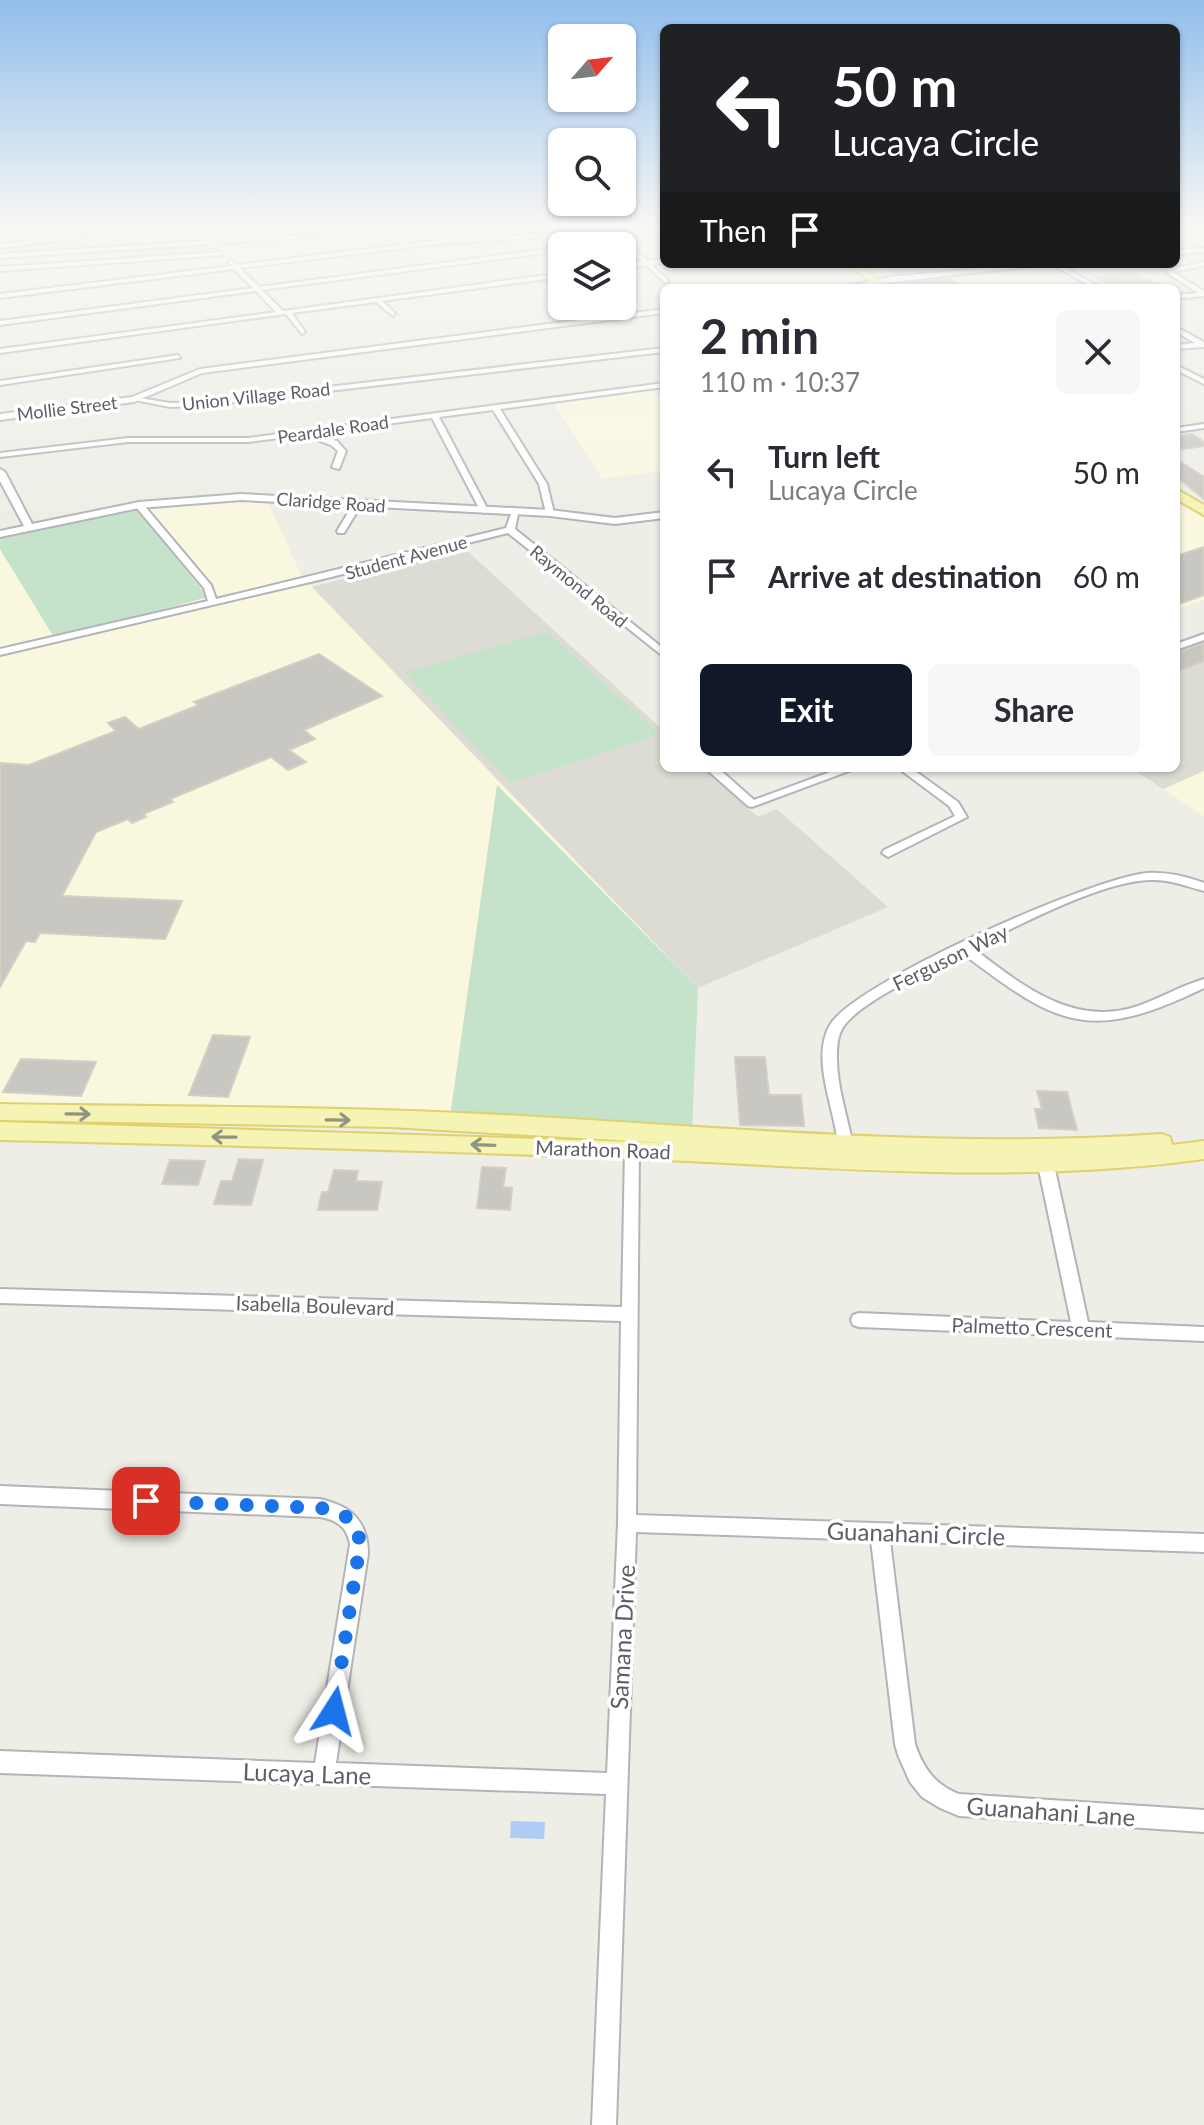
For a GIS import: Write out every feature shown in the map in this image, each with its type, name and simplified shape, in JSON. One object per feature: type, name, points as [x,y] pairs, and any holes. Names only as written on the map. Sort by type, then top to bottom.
[{"type":"main road","points":[[1180,496],[1204,511]]},
{"type":"main road","name":"Marathon Road","points":[[0,1112],[515,1124],[847,1153],[1046,1165],[1135,1161],[1204,1150]]},
{"type":"main road","name":"Marathon Road","points":[[0,1131],[847,1153],[1078,1148],[1204,1137]]},
{"type":"street","points":[[0,351],[186,326]]},
{"type":"street","points":[[297,326],[302,332]]},
{"type":"street","name":"Mollie Street","points":[[0,417],[134,399],[185,374],[200,371],[547,326]]},
{"type":"street","points":[[1180,331],[1204,344]]},
{"type":"street","points":[[1180,347],[1204,344]]},
{"type":"street","name":"Union Village Road","points":[[134,399],[170,405],[199,404],[660,350]]},
{"type":"street","points":[[0,383],[178,357]]},
{"type":"street","points":[[1180,369],[1204,382]]},
{"type":"street","name":"Peardale Road","points":[[0,455],[128,440],[235,441],[271,437],[287,444],[322,434],[434,415],[660,386]]},
{"type":"street","points":[[495,407],[543,484],[550,513]]},
{"type":"street","points":[[434,415],[484,510]]},
{"type":"street","points":[[1180,428],[1204,426]]},
{"type":"street","points":[[322,434],[342,451],[336,467]]},
{"type":"street","points":[[0,472],[29,527]]},
{"type":"street","name":"Claridge Road","points":[[0,534],[139,505],[241,497],[550,513],[615,521],[660,515]]},
{"type":"street","points":[[139,505],[208,587],[212,600]]},
{"type":"street","points":[[341,531],[357,505]]},
{"type":"street","name":"Raymond Road","points":[[516,511],[510,530],[659,644]]},
{"type":"street","name":"Student Avenue","points":[[0,652],[232,595],[302,583],[510,530]]},
{"type":"street","points":[[208,587],[232,595]]},
{"type":"street","points":[[1180,646],[1204,637]]},
{"type":"street","points":[[716,772],[752,804],[840,772]]},
{"type":"street","points":[[888,853],[961,817],[954,804],[910,772]]},
{"type":"street","name":"Ferguson Way","points":[[847,1153],[831,1051],[841,1017],[866,999],[1092,890],[1125,879],[1169,877],[1204,887]]},
{"type":"street","points":[[965,949],[1024,994],[1061,1011],[1082,1016],[1140,1014],[1204,983]]},
{"type":"street","name":"Samana Drive","points":[[604,2125],[627,1523],[632,1149]]},
{"type":"street","points":[[1046,1165],[1081,1330]]},
{"type":"street","name":"Isabella Boulevard","points":[[0,1296],[630,1314]]},
{"type":"street","name":"Palmetto Crescent","points":[[859,1320],[1204,1334]]},
{"type":"street","points":[[0,1495],[320,1508],[339,1512],[351,1520],[359,1535],[359,1554],[324,1773]]},
{"type":"street","name":"Guanahani Circle","points":[[627,1523],[1204,1543]]},
{"type":"street","name":"Guanahani Lane","points":[[879,1531],[905,1744],[912,1767],[924,1787],[940,1800],[959,1805],[1204,1821]]},
{"type":"street","name":"Lucaya Lane","points":[[0,1762],[615,1784]]},
{"type":"shaded area","points":[[651,390],[660,396],[660,472],[602,479],[553,403]]},
{"type":"shaded area","points":[[264,494],[301,575],[698,988],[691,1137],[0,1108],[0,531],[171,497]]},
{"type":"shaded area","points":[[1180,503],[1204,518],[1204,600],[1180,609]]},
{"type":"shaded area","points":[[463,547],[660,727],[660,772],[708,772],[758,817],[777,809],[888,907],[698,988],[312,587]]},
{"type":"shaded area","points":[[1204,640],[1204,771],[1163,789],[1137,772],[1180,772],[1180,649]]},
{"type":"shaded area","points":[[1204,771],[1204,816],[1163,789]]},
{"type":"green space","points":[[136,508],[208,597],[55,639],[0,549],[0,534]]},
{"type":"green space","points":[[547,632],[660,734],[511,783],[405,672]]},
{"type":"green space","points":[[497,785],[698,988],[692,1131],[449,1124]]},
{"type":"water","points":[[511,1821],[545,1822],[544,1839],[510,1838]]},
{"type":"building","points":[[1192,434],[1204,442],[1204,446],[1180,449],[1180,436]]},
{"type":"building","points":[[1180,462],[1204,477],[1204,499],[1182,481]]},
{"type":"building","points":[[1204,547],[1204,595],[1180,604],[1180,555]]},
{"type":"building","points":[[1204,643],[1204,661],[1180,670],[1180,652]]},
{"type":"building","points":[[319,654],[382,696],[304,730],[315,739],[289,750],[306,762],[288,770],[271,757],[170,799],[173,802],[143,814],[146,817],[132,823],[128,819],[96,832],[62,896],[182,901],[165,939],[40,933],[35,942],[26,941],[0,987],[0,763],[29,765],[116,731],[108,723],[125,717],[139,729],[199,705],[194,702]]},
{"type":"building","points":[[213,1035],[250,1037],[228,1097],[189,1095]]},
{"type":"building","points":[[735,1057],[765,1057],[769,1095],[801,1095],[804,1126],[740,1125]]},
{"type":"building","points":[[21,1059],[96,1062],[81,1096],[3,1092]]},
{"type":"building","points":[[1037,1091],[1067,1092],[1077,1130],[1039,1128],[1035,1109],[1042,1109]]},
{"type":"building","points":[[239,1159],[263,1160],[251,1205],[214,1204],[221,1181],[232,1181]]},
{"type":"building","points":[[170,1160],[205,1161],[198,1185],[162,1184]]},
{"type":"building","points":[[482,1167],[506,1168],[503,1187],[512,1188],[510,1210],[477,1208]]},
{"type":"building","points":[[334,1170],[358,1171],[356,1181],[382,1182],[377,1210],[318,1210],[322,1192],[328,1192]]},
{"type":"route","points":[[146,1501],[320,1508],[339,1512],[351,1520],[357,1529],[360,1544],[334,1711]]}]
